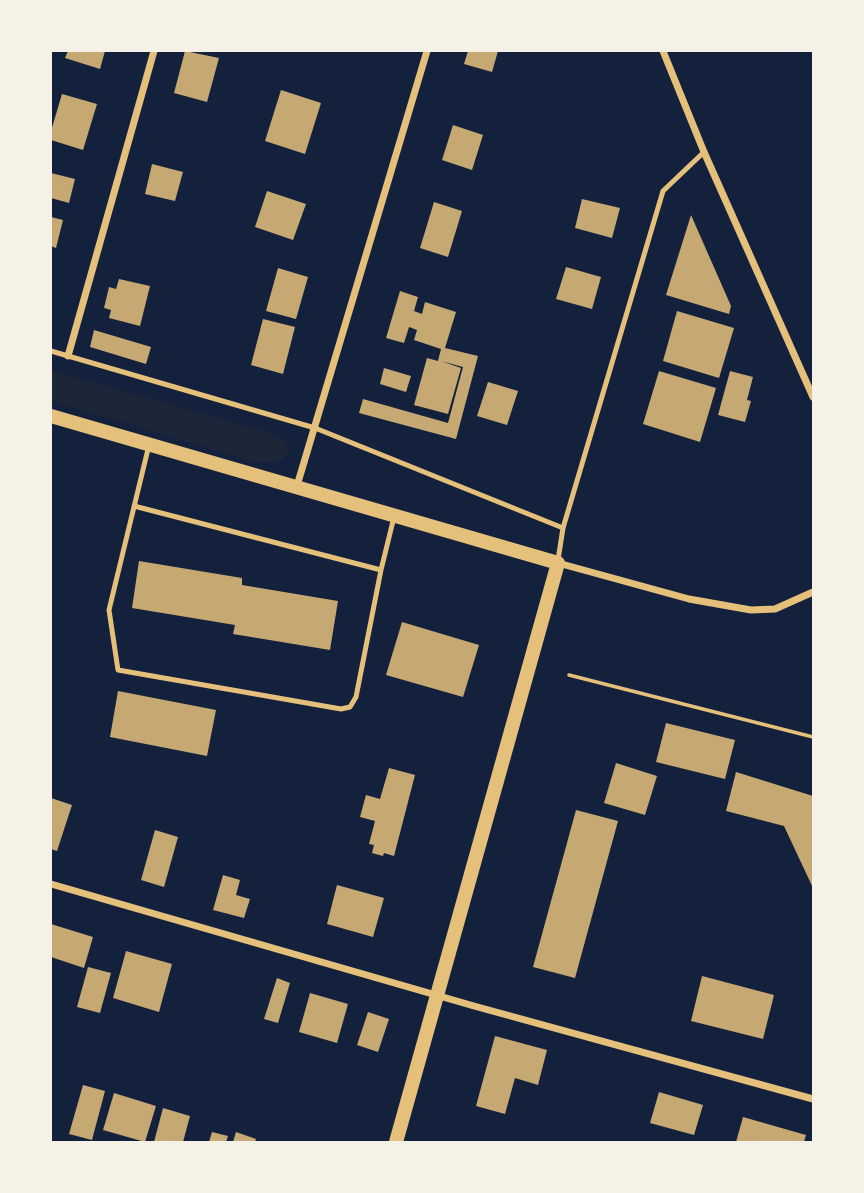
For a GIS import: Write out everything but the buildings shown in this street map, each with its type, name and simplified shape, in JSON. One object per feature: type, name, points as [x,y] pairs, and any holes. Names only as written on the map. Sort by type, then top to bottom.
[{"type":"main road","points":[[51,416],[558,563],[396,1142]]},
{"type":"street","points":[[68,356],[154,51]]},
{"type":"street","points":[[296,489],[427,51]]},
{"type":"street","points":[[663,51],[704,152],[813,397]]},
{"type":"street","points":[[558,563],[689,599],[751,610],[775,609],[813,592]]},
{"type":"street","points":[[51,884],[436,995],[813,1099]]},
{"type":"lane","points":[[558,563],[563,528],[663,191],[704,152]]},
{"type":"lane","points":[[51,351],[315,428],[563,528]]},
{"type":"lane","points":[[149,445],[109,610],[118,670],[341,709],[350,707],[356,697],[380,570],[394,517]]},
{"type":"lane","points":[[134,506],[380,570]]},
{"type":"path","points":[[569,675],[813,737]]},
{"type":"shaded area","points":[[51,370],[268,432],[286,441],[290,451],[283,459],[274,463],[255,462],[51,401]]}]
